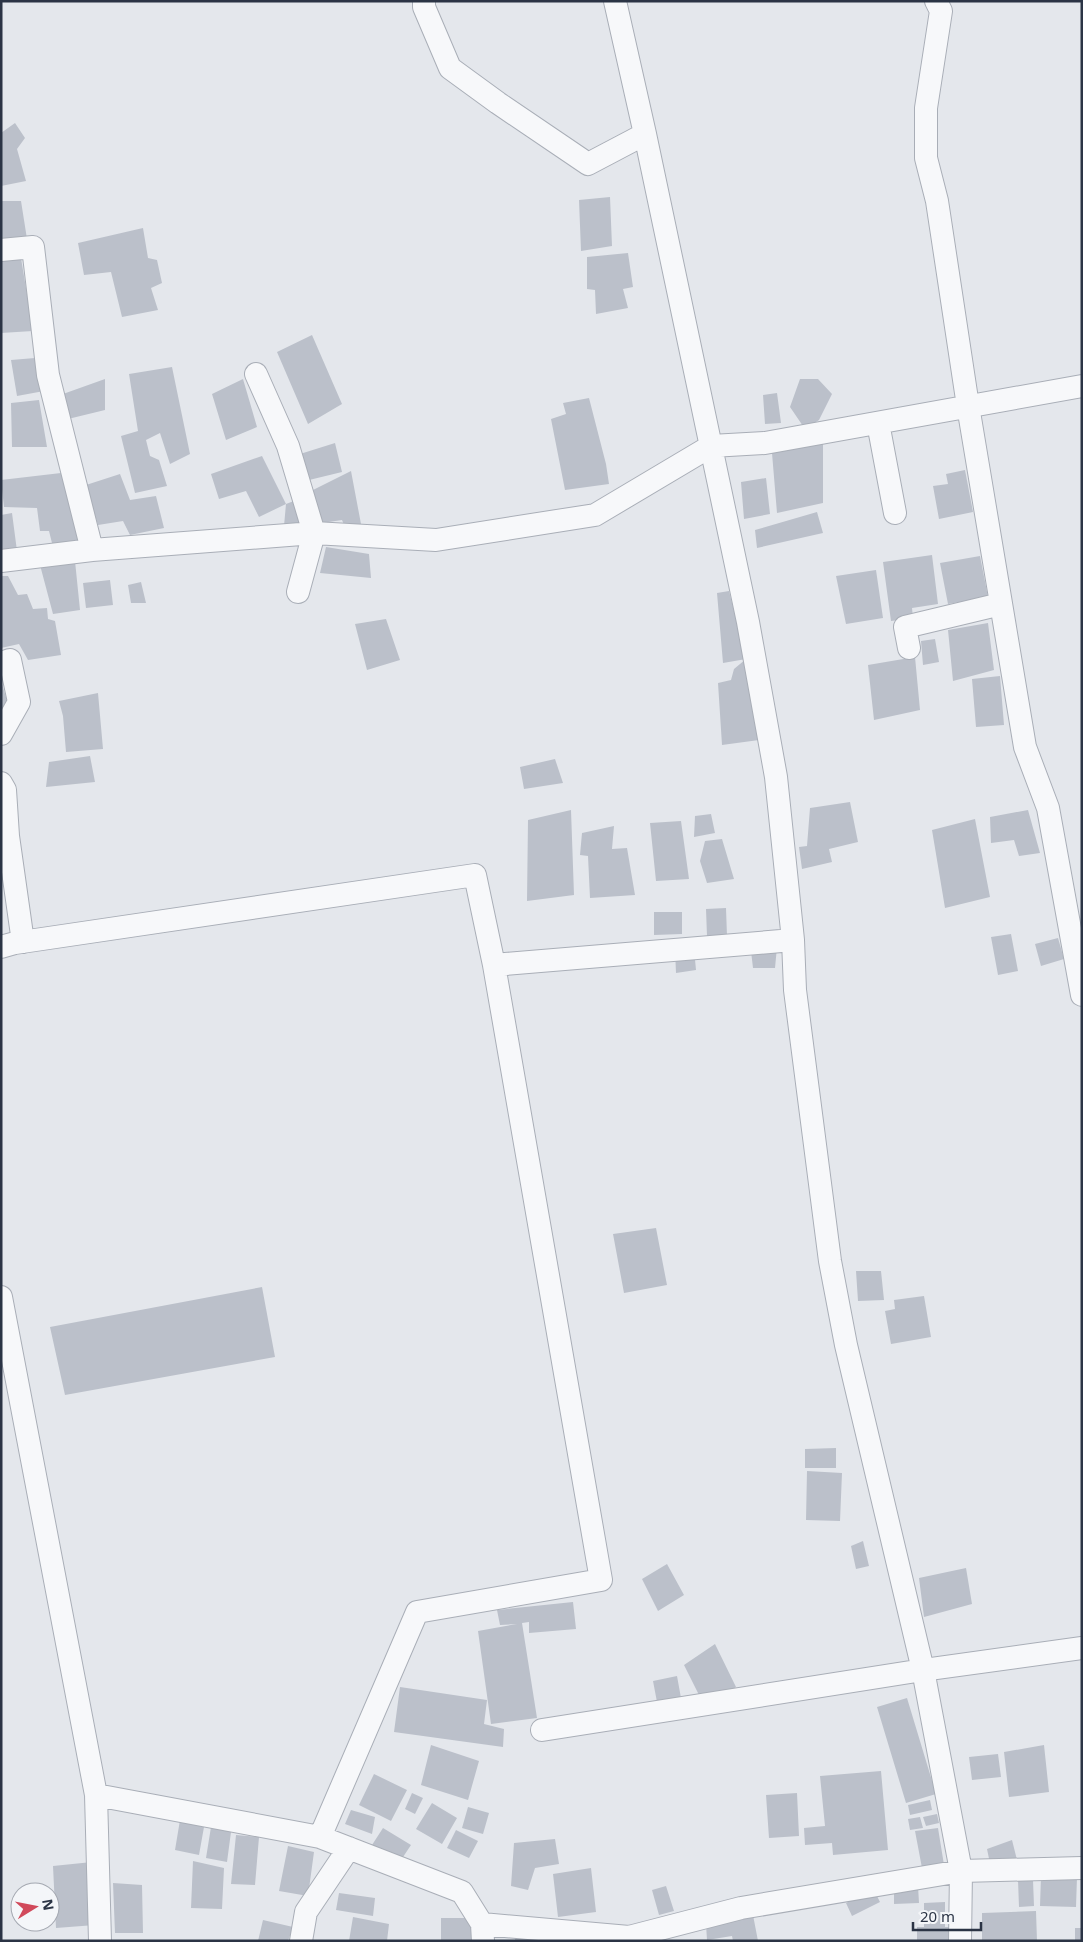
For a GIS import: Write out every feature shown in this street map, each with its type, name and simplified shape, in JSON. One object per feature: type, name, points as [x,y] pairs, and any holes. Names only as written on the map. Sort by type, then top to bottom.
[{"type":"street","points":[[424,1],[424,7],[450,68],[588,164],[645,134]]},
{"type":"street","points":[[615,1],[748,622],[776,777],[793,940],[795,990],[830,1261],[859,1403],[923,1670],[961,1871],[960,1941]]},
{"type":"street","points":[[936,1],[941,11],[926,108],[926,158],[937,201],[968,406],[1025,746],[1048,808],[1082,995]]},
{"type":"street","points":[[1,250],[33,247],[48,375],[92,550]]},
{"type":"street","points":[[256,374],[288,446],[314,533],[298,592]]},
{"type":"street","points":[[1,561],[92,550],[314,533],[436,540],[595,515],[711,446],[765,443],[1082,386]]},
{"type":"street","points":[[878,422],[895,513]]},
{"type":"street","points":[[909,648],[906,627],[1001,604]]},
{"type":"street","points":[[1,663],[10,660],[19,702],[1,734]]},
{"type":"street","points":[[1,784],[5,790],[5,837],[23,942]]},
{"type":"street","points":[[1,947],[23,942],[475,875],[494,965],[601,1580],[418,1612],[320,1837]]},
{"type":"street","points":[[494,965],[793,940]]},
{"type":"street","points":[[1,1297],[96,1795],[100,1941]]},
{"type":"street","points":[[542,1730],[923,1670],[1082,1648]]},
{"type":"street","points":[[96,1795],[320,1837],[462,1892],[483,1932],[629,1937],[741,1908],[961,1871],[1082,1868]]},
{"type":"street","points":[[301,1941],[306,1912],[349,1848]]},
{"type":"building","points":[[15,123],[25,138],[17,149],[26,181],[1,186],[1,133]]},
{"type":"building","points":[[610,197],[612,246],[581,251],[579,200]]},
{"type":"building","points":[[1,201],[21,201],[27,239],[1,241]]},
{"type":"building","points":[[143,228],[148,258],[157,260],[162,283],[151,288],[158,310],[122,317],[111,272],[84,275],[78,243]]},
{"type":"building","points":[[628,253],[633,287],[623,289],[628,308],[596,314],[595,290],[587,289],[587,257]]},
{"type":"building","points":[[21,258],[33,331],[1,333],[1,260]]},
{"type":"building","points":[[312,335],[342,404],[308,424],[277,352]]},
{"type":"building","points":[[35,358],[44,391],[17,396],[11,360]]},
{"type":"building","points":[[172,367],[190,454],[170,464],[160,433],[146,440],[150,456],[159,460],[167,486],[135,493],[121,436],[138,431],[129,374]]},
{"type":"building","points":[[105,379],[105,410],[68,419],[63,394]]},
{"type":"building","points":[[243,379],[257,427],[226,440],[212,394]]},
{"type":"building","points":[[800,379],[818,379],[832,394],[819,420],[805,429],[790,407]]},
{"type":"building","points":[[777,393],[781,423],[765,424],[763,395]]},
{"type":"building","points":[[589,398],[606,464],[609,484],[565,490],[551,419],[566,414],[563,403]]},
{"type":"building","points":[[39,400],[47,447],[12,447],[11,403]]},
{"type":"building","points":[[823,442],[823,503],[777,513],[772,453]]},
{"type":"building","points":[[335,443],[342,472],[305,481],[300,454]]},
{"type":"building","points":[[262,456],[286,504],[259,517],[246,491],[219,499],[211,474]]},
{"type":"building","points":[[965,470],[973,512],[939,519],[933,486],[948,484],[946,474]]},
{"type":"building","points":[[351,471],[361,524],[345,527],[342,520],[322,523],[313,490]]},
{"type":"building","points":[[61,473],[80,542],[52,543],[49,531],[40,531],[37,508],[4,507],[1,480]]},
{"type":"building","points":[[120,474],[130,500],[156,496],[164,528],[130,535],[123,521],[98,525],[86,485]]},
{"type":"building","points":[[766,478],[770,514],[744,519],[741,482]]},
{"type":"building","points":[[307,496],[307,521],[284,526],[286,504]]},
{"type":"building","points":[[817,512],[823,533],[757,548],[755,530]]},
{"type":"building","points":[[12,513],[17,551],[1,554],[1,515]]},
{"type":"building","points":[[326,547],[369,554],[371,578],[320,573]]},
{"type":"building","points":[[932,555],[938,604],[912,608],[913,618],[891,621],[883,562]]},
{"type":"building","points":[[980,556],[988,597],[948,604],[940,563]]},
{"type":"building","points":[[75,561],[80,610],[53,614],[40,565]]},
{"type":"building","points":[[876,570],[883,618],[846,624],[836,576]]},
{"type":"building","points":[[1,576],[8,576],[18,595],[27,594],[33,609],[47,608],[48,619],[55,621],[61,655],[28,660],[19,644],[1,648]]},
{"type":"building","points":[[110,580],[113,605],[86,608],[83,583]]},
{"type":"building","points":[[141,582],[146,603],[131,603],[128,585]]},
{"type":"building","points":[[729,591],[746,659],[723,663],[717,593]]},
{"type":"building","points":[[386,619],[400,660],[367,670],[355,624]]},
{"type":"building","points":[[988,623],[994,670],[953,681],[948,630]]},
{"type":"building","points":[[935,639],[939,662],[923,665],[921,641]]},
{"type":"building","points":[[915,657],[920,710],[874,720],[868,665]]},
{"type":"building","points":[[746,659],[759,740],[722,745],[718,683],[731,680],[734,669]]},
{"type":"building","points":[[1000,676],[1004,725],[976,727],[972,679]]},
{"type":"building","points":[[1,681],[9,707],[1,721]]},
{"type":"building","points":[[98,693],[103,749],[66,752],[63,716],[59,701]]},
{"type":"building","points":[[90,756],[95,782],[46,787],[49,762]]},
{"type":"building","points":[[555,759],[563,783],[524,789],[520,767]]},
{"type":"building","points":[[850,802],[858,842],[829,849],[832,862],[802,869],[799,847],[807,846],[810,808]]},
{"type":"building","points":[[571,810],[574,895],[527,901],[528,820]]},
{"type":"building","points":[[1028,810],[1040,853],[1019,856],[1014,840],[991,843],[990,817]]},
{"type":"building","points":[[711,814],[715,833],[694,837],[695,816]]},
{"type":"building","points":[[975,819],[990,897],[945,908],[932,830]]},
{"type":"building","points":[[681,821],[689,879],[656,881],[650,823]]},
{"type":"building","points":[[614,826],[612,849],[627,848],[635,895],[590,898],[588,856],[580,855],[582,833]]},
{"type":"building","points":[[722,839],[734,879],[707,883],[700,861],[705,841]]},
{"type":"building","points":[[726,908],[727,936],[707,936],[706,909]]},
{"type":"building","points":[[654,912],[682,912],[682,934],[654,935]]},
{"type":"building","points":[[1011,934],[1018,971],[998,975],[991,937]]},
{"type":"building","points":[[1058,938],[1064,959],[1041,966],[1035,944]]},
{"type":"building","points":[[777,947],[775,968],[753,968],[751,951]]},
{"type":"building","points":[[694,949],[696,970],[676,973],[675,950]]},
{"type":"building","points":[[656,1228],[667,1285],[624,1293],[613,1234]]},
{"type":"building","points":[[856,1271],[881,1271],[884,1300],[858,1301]]},
{"type":"building","points":[[262,1287],[275,1357],[65,1395],[50,1327]]},
{"type":"building","points":[[924,1296],[931,1337],[891,1344],[885,1311],[895,1309],[894,1300]]},
{"type":"building","points":[[836,1448],[836,1468],[805,1468],[805,1449]]},
{"type":"building","points":[[807,1471],[842,1473],[840,1521],[806,1520]]},
{"type":"building","points":[[863,1541],[869,1566],[856,1569],[851,1546]]},
{"type":"building","points":[[667,1564],[684,1595],[658,1611],[642,1579]]},
{"type":"building","points":[[966,1568],[972,1604],[924,1617],[919,1578]]},
{"type":"building","points":[[573,1602],[576,1629],[529,1633],[529,1622],[522,1623],[537,1718],[491,1724],[478,1631],[517,1624],[500,1625],[497,1610]]},
{"type":"building","points":[[715,1644],[736,1687],[705,1707],[684,1665]]},
{"type":"building","points":[[677,1676],[681,1698],[657,1702],[653,1681]]},
{"type":"building","points":[[400,1687],[487,1700],[484,1724],[504,1729],[503,1747],[394,1732]]},
{"type":"building","points":[[907,1698],[936,1794],[906,1803],[877,1707]]},
{"type":"building","points":[[431,1745],[479,1761],[468,1800],[421,1785]]},
{"type":"building","points":[[1044,1745],[1049,1792],[1009,1797],[1004,1752]]},
{"type":"building","points":[[998,1754],[1001,1777],[972,1780],[969,1757]]},
{"type":"building","points":[[881,1771],[888,1850],[833,1855],[832,1843],[805,1845],[804,1828],[825,1826],[820,1776]]},
{"type":"building","points":[[374,1774],[407,1790],[391,1821],[359,1805]]},
{"type":"building","points":[[412,1793],[423,1798],[415,1814],[405,1809]]},
{"type":"building","points":[[797,1793],[799,1836],[769,1838],[766,1795]]},
{"type":"building","points":[[930,1800],[932,1810],[910,1815],[908,1805]]},
{"type":"building","points":[[432,1803],[457,1818],[442,1844],[416,1829]]},
{"type":"building","points":[[468,1807],[489,1813],[483,1834],[462,1828]]},
{"type":"building","points":[[351,1810],[375,1817],[372,1834],[345,1824]]},
{"type":"building","points":[[937,1814],[939,1823],[926,1826],[923,1817]]},
{"type":"building","points":[[920,1817],[923,1828],[910,1830],[908,1819]]},
{"type":"building","points":[[180,1820],[204,1827],[199,1855],[175,1850]]},
{"type":"building","points":[[211,1827],[231,1832],[227,1862],[206,1858]]},
{"type":"building","points":[[383,1828],[411,1845],[399,1863],[372,1845]]},
{"type":"building","points":[[938,1828],[944,1865],[922,1868],[915,1831]]},
{"type":"building","points":[[456,1830],[478,1841],[469,1858],[447,1848]]},
{"type":"building","points":[[236,1835],[259,1837],[255,1885],[231,1884]]},
{"type":"building","points":[[555,1839],[559,1864],[535,1868],[528,1890],[511,1886],[514,1843]]},
{"type":"building","points":[[1012,1840],[1019,1868],[992,1873],[987,1849]]},
{"type":"building","points":[[288,1846],[314,1852],[308,1896],[279,1891]]},
{"type":"building","points":[[193,1861],[224,1868],[222,1909],[191,1908]]},
{"type":"building","points":[[92,1862],[95,1925],[60,1928],[60,1882],[54,1882],[53,1866]]},
{"type":"building","points":[[591,1868],[596,1912],[558,1917],[553,1874]]},
{"type":"building","points":[[1041,1876],[1077,1877],[1076,1907],[1040,1906]]},
{"type":"building","points":[[1018,1880],[1033,1880],[1034,1906],[1019,1907]]},
{"type":"building","points":[[113,1883],[142,1885],[143,1933],[115,1933]]},
{"type":"building","points":[[666,1886],[674,1911],[659,1915],[652,1890]]},
{"type":"building","points":[[918,1886],[919,1903],[894,1904],[894,1887]]},
{"type":"building","points":[[874,1890],[880,1902],[852,1916],[846,1903]]},
{"type":"building","points":[[339,1893],[375,1898],[373,1916],[336,1910]]},
{"type":"building","points":[[945,1902],[945,1927],[951,1927],[951,1941],[917,1941],[917,1927],[924,1927],[924,1903]]},
{"type":"building","points":[[1036,1911],[1037,1941],[982,1941],[982,1913]]},
{"type":"building","points":[[753,1915],[758,1941],[733,1941],[732,1936],[707,1940],[706,1924]]},
{"type":"building","points":[[353,1917],[389,1924],[387,1941],[349,1941]]},
{"type":"building","points":[[441,1918],[471,1918],[471,1941],[441,1941]]},
{"type":"building","points":[[263,1920],[293,1927],[288,1941],[258,1941]]},
{"type":"building","points":[[1075,1928],[1082,1928],[1082,1941],[1075,1941]]},
{"type":"building","points":[[515,1933],[544,1941],[515,1941]]}]
